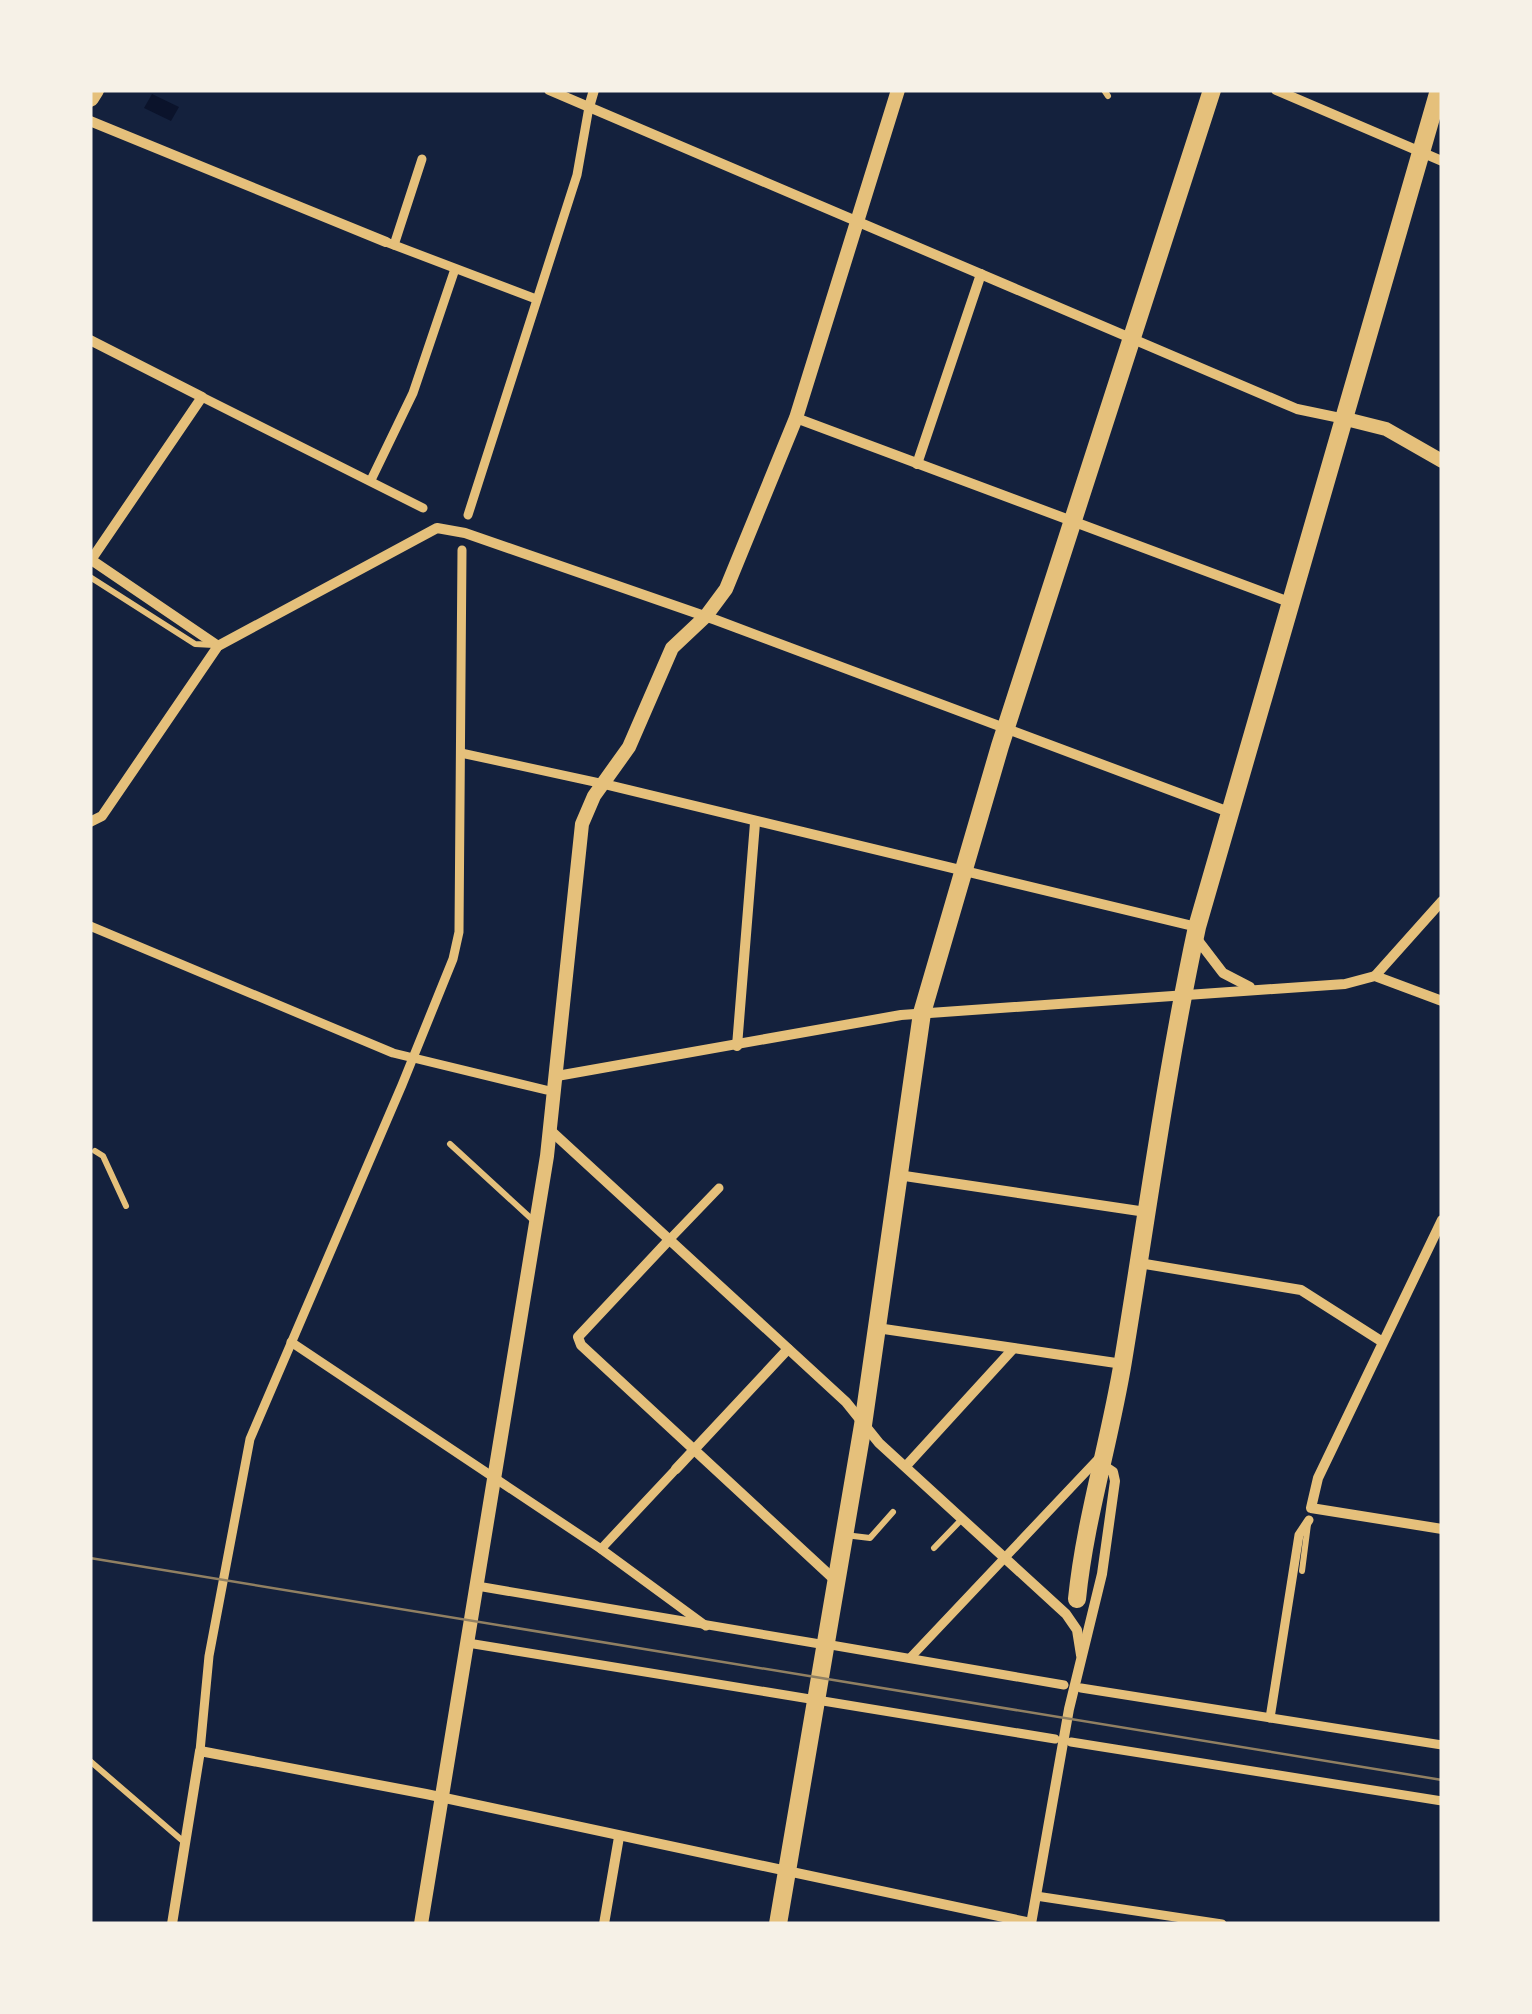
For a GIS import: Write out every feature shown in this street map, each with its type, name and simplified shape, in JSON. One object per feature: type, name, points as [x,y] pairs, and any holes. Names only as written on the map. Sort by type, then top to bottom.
[{"type":"main road","points":[[90,98],[95,90]]},
{"type":"main road","points":[[778,1924],[863,1425],[922,1013],[1006,728],[1212,90]]},
{"type":"main road","points":[[1077,1600],[1087,1526],[1106,1457],[1123,1364],[1183,995],[1197,931],[1438,90]]},
{"type":"street","points":[[549,90],[1297,409],[1386,429],[1442,460]]},
{"type":"street","points":[[468,515],[576,174],[594,90]]},
{"type":"street","points":[[420,1924],[550,1130],[582,824],[629,747],[672,648],[706,616],[726,589],[796,418],[898,90]]},
{"type":"street","points":[[1276,90],[1442,161]]},
{"type":"street","points":[[90,121],[536,299]]},
{"type":"street","points":[[390,243],[422,159]]},
{"type":"street","points":[[372,480],[413,393],[455,268]]},
{"type":"street","points":[[918,464],[981,274]]},
{"type":"street","points":[[90,340],[423,508]]},
{"type":"street","points":[[202,398],[91,559],[218,646]]},
{"type":"street","points":[[796,418],[1289,602]]},
{"type":"street","points":[[90,822],[102,816],[218,646],[437,528],[465,533],[706,616],[1229,812]]},
{"type":"street","points":[[172,1924],[212,1650],[250,1438],[414,1056],[453,959],[459,932],[462,550]]},
{"type":"street","points":[[461,752],[1197,931],[1223,972],[1255,990]]},
{"type":"street","points":[[738,1046],[755,823]]},
{"type":"street","points":[[557,1076],[922,1013],[1344,984],[1374,976],[1442,901]]},
{"type":"street","points":[[90,926],[393,1053],[546,1090]]},
{"type":"street","points":[[1374,976],[1442,1001]]},
{"type":"street","points":[[550,1130],[846,1402],[863,1425],[1066,1614],[1077,1630],[1081,1655]]},
{"type":"street","points":[[898,1175],[1146,1212]]},
{"type":"street","points":[[718,1188],[578,1337],[581,1345],[837,1582]]},
{"type":"street","points":[[1442,1220],[1318,1478],[1311,1508],[1442,1528]]},
{"type":"street","points":[[1139,1263],[1300,1290],[1381,1341]]},
{"type":"street","points":[[876,1328],[1123,1364]]},
{"type":"street","points":[[291,1342],[601,1549],[706,1626]]},
{"type":"street","points":[[601,1549],[788,1349]]},
{"type":"street","points":[[906,1466],[1012,1350]]},
{"type":"street","points":[[200,1752],[440,1797],[1031,1924],[1073,1687],[1102,1574],[1115,1481],[1106,1457],[910,1658]]},
{"type":"street","points":[[1270,1718],[1300,1535],[1309,1520]]},
{"type":"street","points":[[483,1587],[825,1648],[910,1658],[1442,1745]]},
{"type":"street","points":[[474,1644],[810,1699]]},
{"type":"street","points":[[824,1701],[1054,1740]]},
{"type":"street","points":[[1071,1742],[1442,1800]]},
{"type":"street","points":[[604,1924],[619,1837]]},
{"type":"street","points":[[1036,1896],[1222,1924]]},
{"type":"lane","points":[[90,576],[196,644],[218,646]]},
{"type":"lane","points":[[450,1144],[536,1224]]},
{"type":"lane","points":[[95,1151],[103,1156],[126,1206]]},
{"type":"lane","points":[[1302,1571],[1311,1508]]},
{"type":"lane","points":[[844,1535],[870,1538],[893,1512]]},
{"type":"lane","points":[[934,1548],[962,1519]]},
{"type":"lane","points":[[90,1761],[186,1843]]},
{"type":"water","points":[[152,94],[179,107],[171,121],[144,108]]},
{"type":"tram line","points":[[90,1558],[1442,1780]]}]
